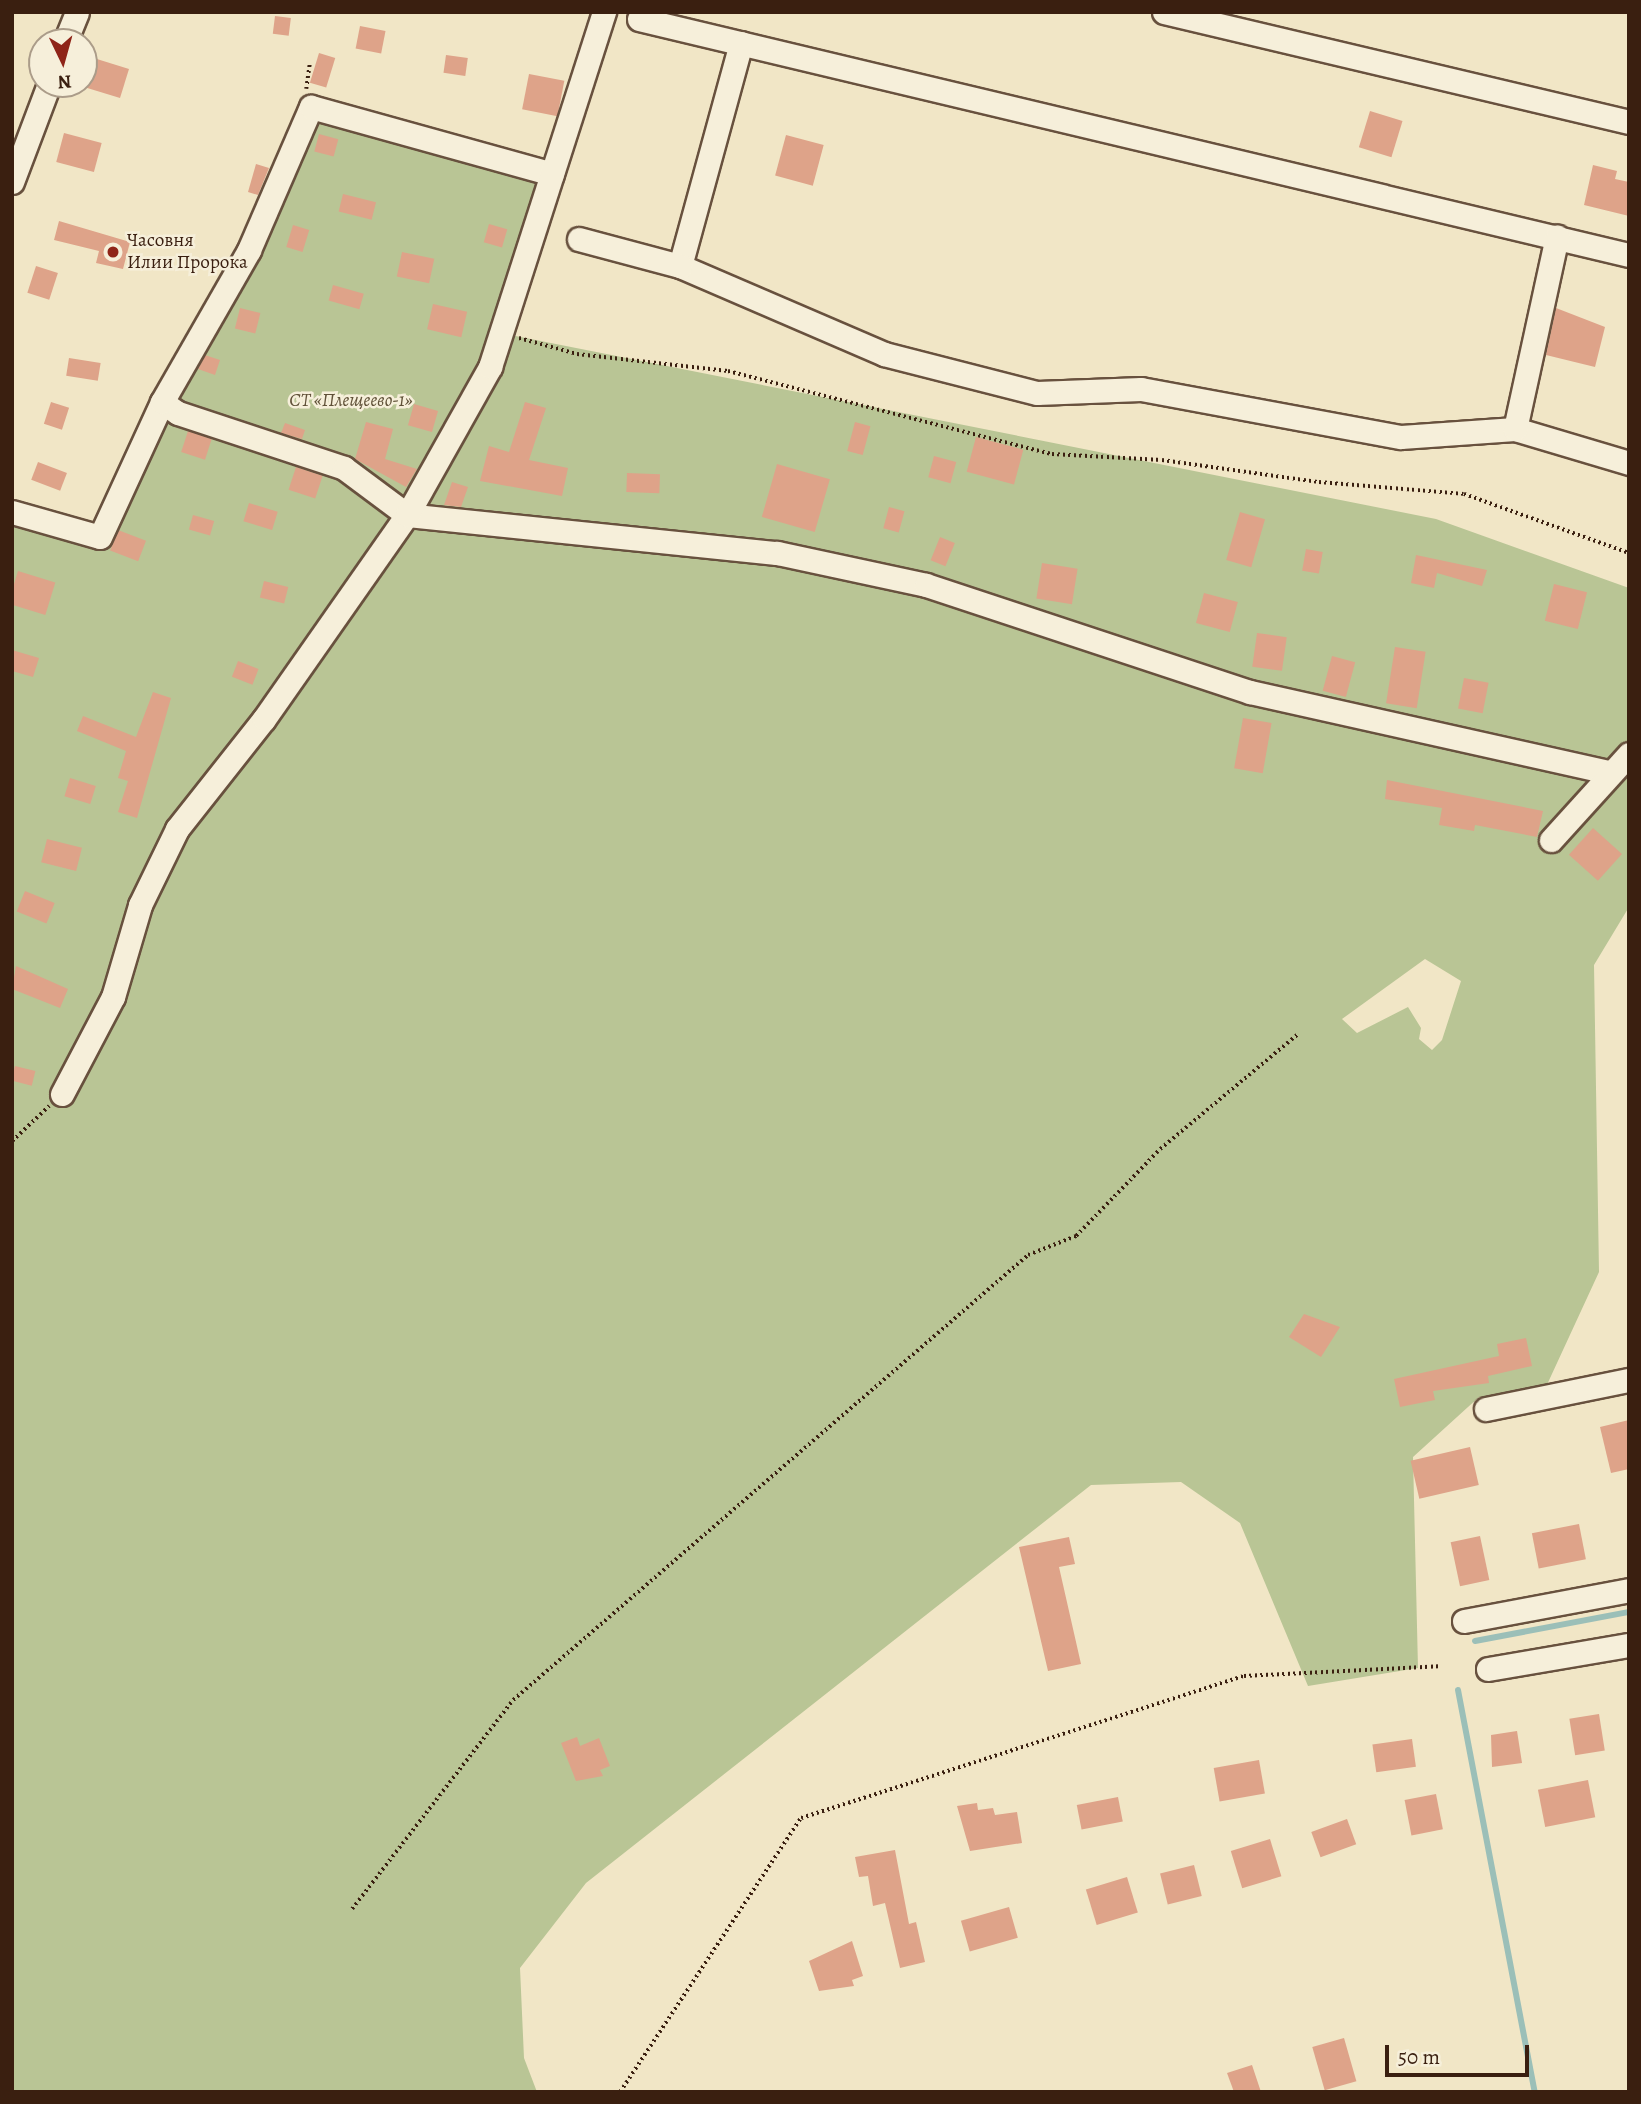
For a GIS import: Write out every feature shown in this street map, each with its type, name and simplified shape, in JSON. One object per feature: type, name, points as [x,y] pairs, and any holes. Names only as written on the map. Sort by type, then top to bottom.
[{"type":"street","points":[[62,1094],[113,997],[140,905],[177,829],[264,719],[407,515],[490,367],[604,12]]},
{"type":"street","points":[[1164,12],[1629,122]]},
{"type":"street","points":[[639,19],[1629,255]]},
{"type":"street","points":[[680,266],[741,43]]},
{"type":"street","points":[[12,182],[45,98]]},
{"type":"street","points":[[12,512],[100,537],[162,402],[249,250],[311,107],[552,174]]},
{"type":"street","points":[[1515,429],[1557,237]]},
{"type":"street","points":[[579,239],[680,266],[884,354],[1038,393],[1141,389],[1401,437],[1515,429],[1629,463]]},
{"type":"street","points":[[162,402],[178,413],[344,468],[407,515],[777,553],[926,585],[1250,692],[1608,772]]},
{"type":"street","points":[[1551,840],[1608,772],[1629,754]]},
{"type":"street","points":[[1486,1409],[1629,1380]]},
{"type":"street","points":[[1464,1621],[1629,1590]]},
{"type":"street","points":[[1488,1669],[1629,1645]]},
{"type":"path","points":[[500,333],[577,354],[728,371],[1052,454],[1162,460],[1319,482],[1464,494],[1629,552]]},
{"type":"path","points":[[352,1909],[513,1700],[1028,1255],[1076,1236],[1160,1149],[1298,1034]]},
{"type":"path","points":[[12,1141],[62,1094]]},
{"type":"path","points":[[620,2092],[801,1818],[1244,1676],[1439,1666]]},
{"type":"green space","name":"СТ «Плещеево-1»","points":[[311,107],[552,174],[501,333],[1436,519],[1629,588],[1629,907],[1594,965],[1599,1272],[1539,1402],[1479,1397],[1413,1457],[1418,1668],[1308,1686],[1240,1523],[1181,1482],[1091,1485],[586,1883],[520,1968],[524,2058],[537,2092],[12,2092],[12,512],[100,537]],"holes":[[[1425,959],[1461,981],[1442,1040],[1432,1050],[1419,1039],[1421,1028],[1408,1007],[1357,1033],[1342,1019]]]},
{"type":"building","points":[[275,16],[291,18],[289,36],[273,34]]},
{"type":"building","points":[[360,26],[386,31],[381,54],[356,49]]},
{"type":"building","points":[[319,53],[335,58],[326,88],[310,83]]},
{"type":"building","points":[[446,55],[468,58],[465,76],[443,73]]},
{"type":"building","points":[[98,59],[129,69],[120,98],[98,91]]},
{"type":"building","points":[[529,74],[564,81],[557,116],[522,109]]},
{"type":"building","points":[[1370,111],[1403,121],[1391,157],[1359,147]]},
{"type":"building","points":[[64,133],[102,143],[94,172],[56,162]]},
{"type":"building","points":[[319,134],[338,139],[334,157],[314,151]]},
{"type":"building","points":[[786,135],[824,145],[813,186],[775,176]]},
{"type":"building","points":[[256,164],[269,168],[258,195],[248,192]]},
{"type":"building","points":[[1593,165],[1617,171],[1615,179],[1629,182],[1629,216],[1584,205]]},
{"type":"building","points":[[343,194],[376,202],[372,220],[339,211]]},
{"type":"building","points":[[59,221],[130,242],[123,269],[96,263],[99,251],[54,240]]},
{"type":"building","points":[[489,224],[507,229],[502,248],[484,242]]},
{"type":"building","points":[[293,225],[309,230],[303,252],[286,247]]},
{"type":"building","points":[[402,252],[434,259],[429,283],[397,276]]},
{"type":"building","points":[[36,266],[58,273],[49,300],[27,293]]},
{"type":"building","points":[[333,285],[364,294],[359,309],[329,300]]},
{"type":"building","points":[[433,304],[467,312],[461,337],[427,329]]},
{"type":"building","points":[[240,308],[260,313],[255,333],[235,328]]},
{"type":"building","points":[[1556,308],[1605,327],[1595,367],[1546,355]]},
{"type":"building","points":[[205,355],[220,360],[215,375],[198,369]]},
{"type":"building","points":[[69,358],[101,363],[98,381],[66,376]]},
{"type":"building","points":[[51,402],[69,408],[62,430],[44,424]]},
{"type":"building","points":[[525,402],[546,408],[529,460],[568,468],[562,496],[480,481],[489,446],[509,452]]},
{"type":"building","points":[[414,404],[438,411],[432,432],[408,425]]},
{"type":"building","points":[[366,422],[393,429],[385,459],[417,469],[406,487],[355,459]]},
{"type":"building","points":[[855,422],[870,426],[863,455],[847,451]]},
{"type":"building","points":[[285,423],[305,430],[302,439],[281,433]]},
{"type":"building","points":[[188,431],[212,439],[205,460],[181,452]]},
{"type":"building","points":[[976,437],[1023,450],[1014,484],[967,472]]},
{"type":"building","points":[[934,456],[956,462],[951,483],[928,477]]},
{"type":"building","points":[[38,462],[67,473],[60,491],[31,480]]},
{"type":"building","points":[[777,464],[830,479],[815,532],[762,517]]},
{"type":"building","points":[[296,467],[323,476],[315,498],[289,490]]},
{"type":"building","points":[[627,473],[660,474],[659,493],[626,492]]},
{"type":"building","points":[[452,482],[468,487],[461,507],[444,505]]},
{"type":"building","points":[[249,503],[278,512],[272,530],[243,521]]},
{"type":"building","points":[[889,507],[904,511],[899,532],[883,528]]},
{"type":"building","points":[[1240,512],[1265,519],[1251,567],[1226,560]]},
{"type":"building","points":[[193,515],[214,521],[210,535],[189,529]]},
{"type":"building","points":[[118,530],[146,541],[138,561],[110,551]]},
{"type":"building","points":[[940,537],[955,543],[945,566],[931,560]]},
{"type":"building","points":[[1306,549],[1323,552],[1319,574],[1302,571]]},
{"type":"building","points":[[1416,555],[1487,570],[1482,586],[1437,573],[1434,588],[1411,583]]},
{"type":"building","points":[[1042,563],[1078,569],[1072,604],[1036,599]]},
{"type":"building","points":[[18,571],[55,582],[45,615],[12,605],[12,591]]},
{"type":"building","points":[[264,581],[288,587],[284,604],[260,597]]},
{"type":"building","points":[[1554,584],[1587,592],[1578,629],[1545,621]]},
{"type":"building","points":[[1204,593],[1238,602],[1230,632],[1196,623]]},
{"type":"building","points":[[1257,633],[1287,637],[1282,671],[1252,667]]},
{"type":"building","points":[[1395,647],[1426,652],[1417,708],[1386,703]]},
{"type":"building","points":[[12,650],[39,658],[33,677],[12,671]]},
{"type":"building","points":[[1332,656],[1355,662],[1346,697],[1323,691]]},
{"type":"building","points":[[238,661],[259,669],[252,685],[232,677]]},
{"type":"building","points":[[1464,678],[1489,683],[1483,713],[1458,708]]},
{"type":"building","points":[[153,692],[171,698],[137,818],[118,812],[128,781],[118,778],[126,751],[77,731],[83,716],[136,737]]},
{"type":"building","points":[[1243,718],[1272,723],[1263,773],[1234,768]]},
{"type":"building","points":[[70,778],[96,786],[90,804],[64,796]]},
{"type":"building","points":[[1387,780],[1543,811],[1537,837],[1475,825],[1474,831],[1439,825],[1442,808],[1385,799]]},
{"type":"building","points":[[1593,828],[1622,854],[1598,881],[1569,855]]},
{"type":"building","points":[[47,839],[82,848],[76,871],[41,862]]},
{"type":"building","points":[[25,891],[55,903],[46,923],[17,911]]},
{"type":"building","points":[[16,966],[68,989],[60,1008],[12,989]]},
{"type":"building","points":[[15,1066],[35,1071],[32,1086],[12,1081]]},
{"type":"building","points":[[1304,1314],[1340,1327],[1321,1357],[1289,1337]]},
{"type":"building","points":[[1526,1338],[1532,1366],[1488,1376],[1489,1383],[1433,1391],[1435,1400],[1400,1407],[1394,1379],[1499,1356],[1497,1344]]},
{"type":"building","points":[[1629,1420],[1629,1469],[1611,1473],[1600,1427]]},
{"type":"building","points":[[1470,1447],[1479,1485],[1419,1499],[1411,1461]]},
{"type":"building","points":[[1579,1524],[1586,1559],[1539,1568],[1532,1533]]},
{"type":"building","points":[[1480,1536],[1489,1580],[1460,1586],[1451,1542]]},
{"type":"building","points":[[1069,1537],[1075,1564],[1059,1567],[1081,1664],[1048,1671],[1019,1547]]},
{"type":"building","points":[[1599,1714],[1605,1751],[1575,1755],[1569,1719]]},
{"type":"building","points":[[1517,1731],[1522,1763],[1492,1767],[1491,1735]]},
{"type":"building","points":[[577,1737],[580,1746],[599,1738],[610,1766],[600,1770],[603,1776],[576,1781],[561,1743]]},
{"type":"building","points":[[1412,1739],[1416,1767],[1376,1772],[1372,1745]]},
{"type":"building","points":[[1259,1760],[1265,1793],[1220,1801],[1214,1768]]},
{"type":"building","points":[[1588,1780],[1595,1817],[1545,1827],[1538,1790]]},
{"type":"building","points":[[1436,1794],[1443,1829],[1411,1835],[1405,1800]]},
{"type":"building","points":[[1118,1797],[1123,1822],[1082,1830],[1077,1805]]},
{"type":"building","points":[[977,1803],[978,1810],[993,1808],[995,1815],[1017,1812],[1022,1843],[970,1851],[957,1806]]},
{"type":"building","points":[[1347,1819],[1356,1844],[1321,1857],[1311,1832]]},
{"type":"building","points":[[1270,1839],[1281,1876],[1242,1888],[1231,1851]]},
{"type":"building","points":[[895,1850],[909,1924],[916,1922],[925,1962],[900,1968],[885,1903],[873,1906],[868,1876],[859,1877],[855,1857]]},
{"type":"building","points":[[1194,1865],[1202,1896],[1168,1905],[1160,1873]]},
{"type":"building","points":[[1127,1877],[1138,1912],[1097,1925],[1086,1890]]},
{"type":"building","points":[[1009,1907],[1018,1938],[970,1952],[961,1921]]},
{"type":"building","points":[[852,1941],[863,1976],[852,1980],[854,1986],[819,1991],[809,1961]]},
{"type":"building","points":[[1344,2038],[1356,2081],[1325,2090],[1312,2047]]},
{"type":"building","points":[[1252,2065],[1261,2092],[1234,2092],[1227,2073]]},
{"type":"waterway","points":[[1475,1641],[1629,1612]]},
{"type":"waterway","points":[[1458,1690],[1535,2092]]},
{"type":"place","name":"Часовня Илии Пророка","points":[[113,252]]}]
